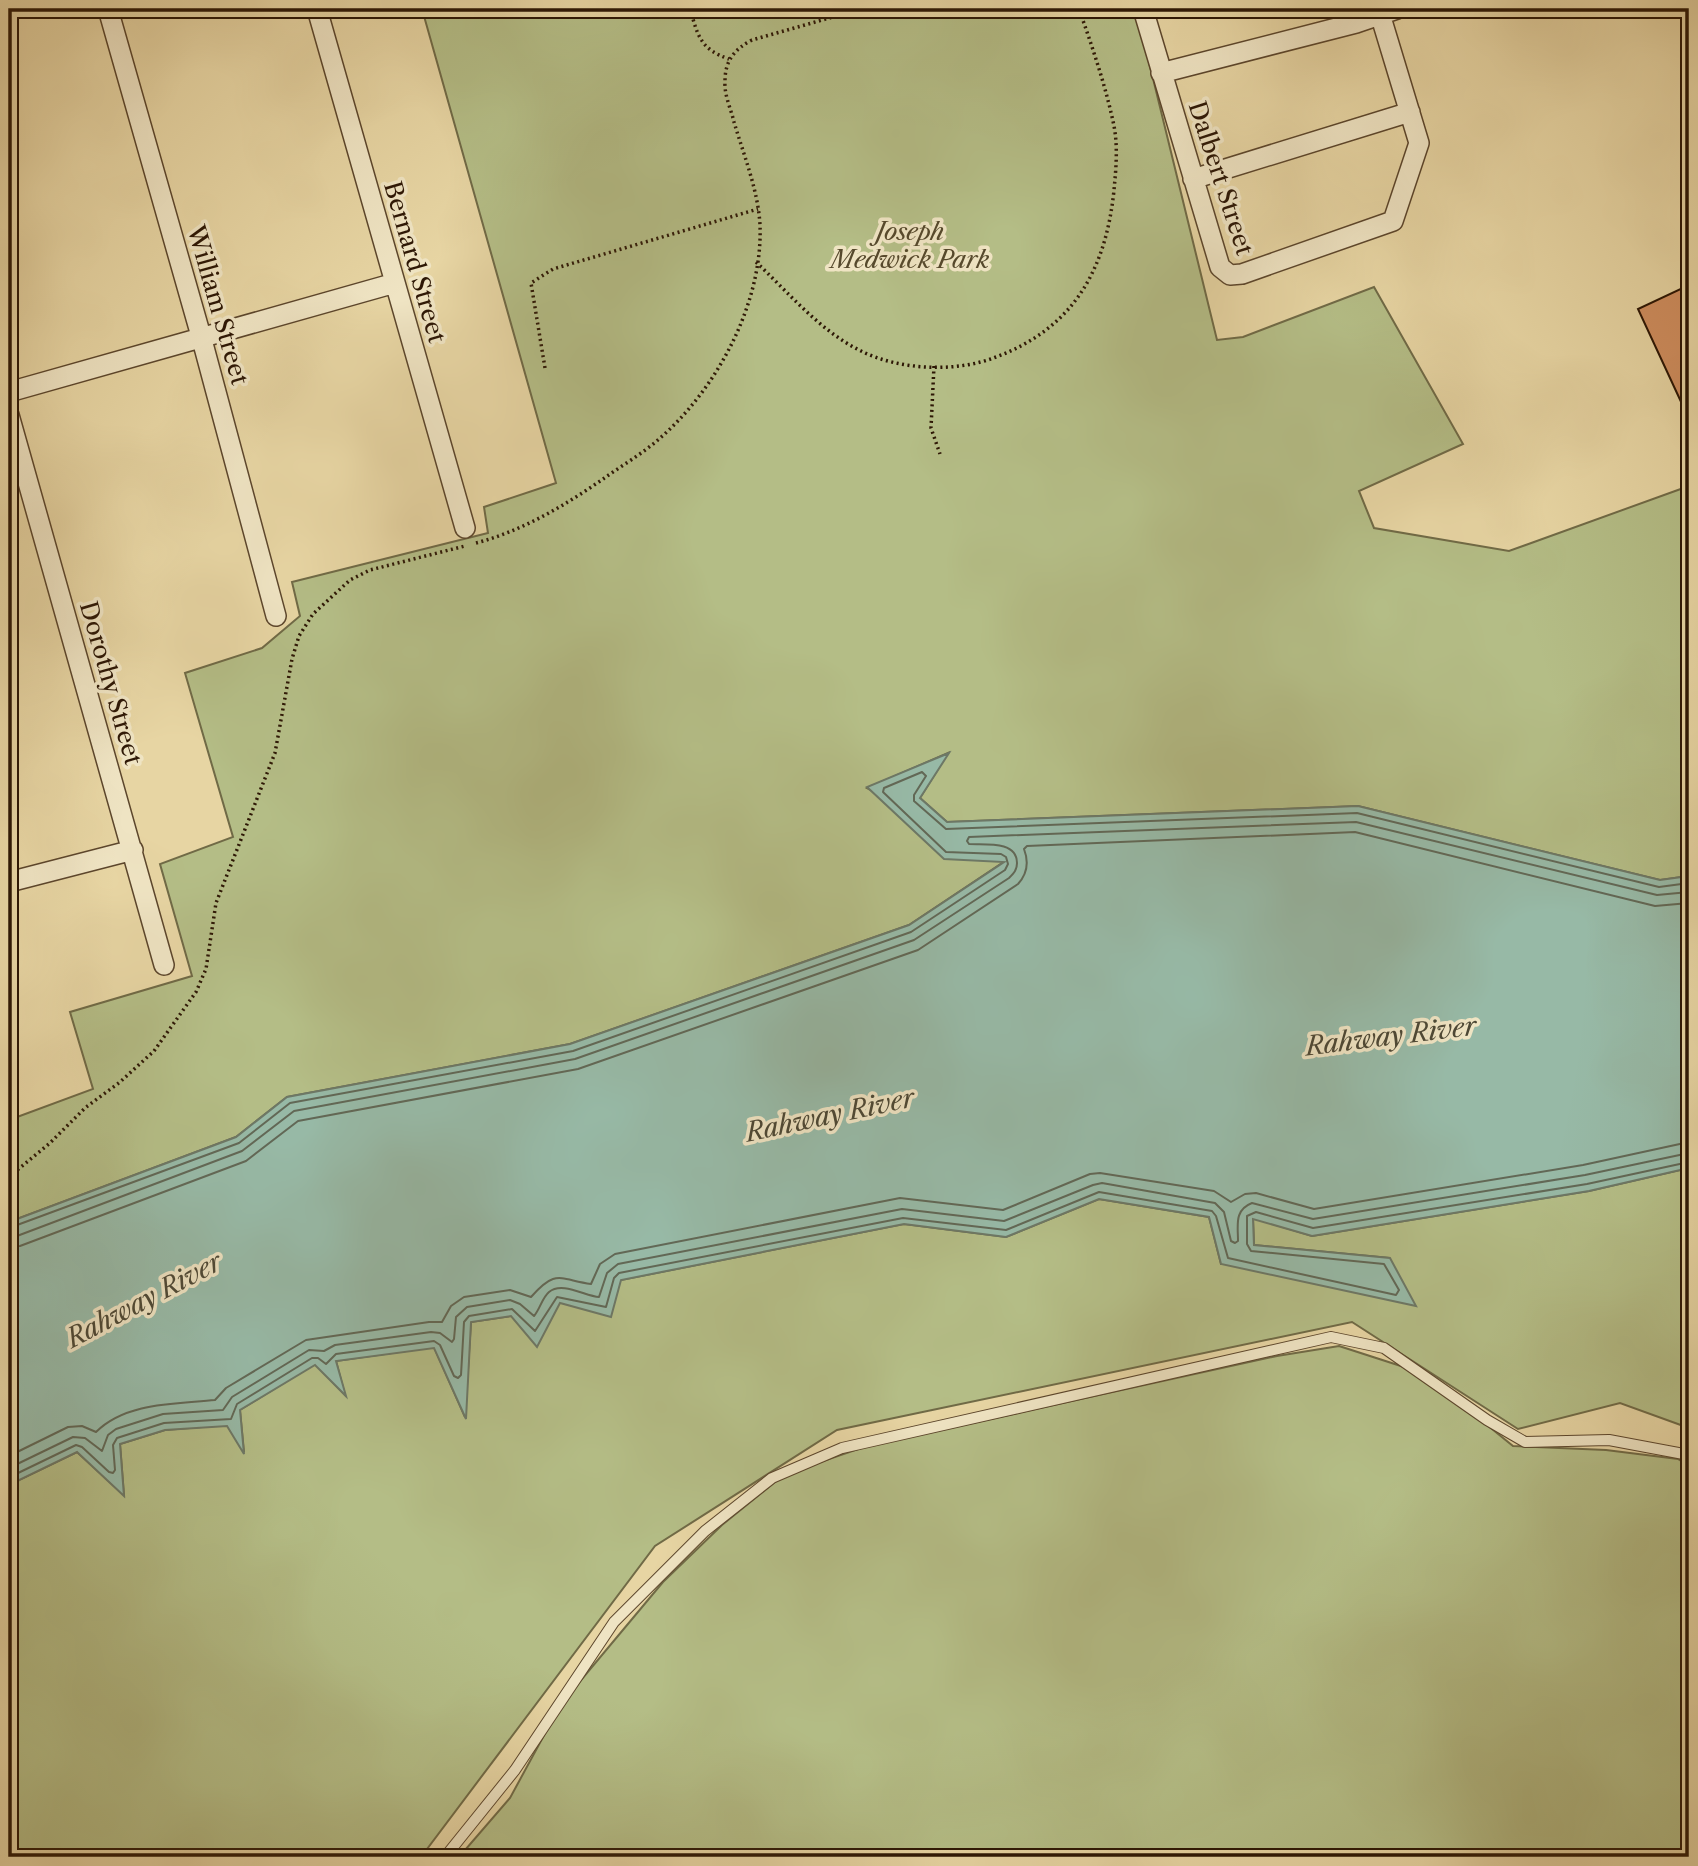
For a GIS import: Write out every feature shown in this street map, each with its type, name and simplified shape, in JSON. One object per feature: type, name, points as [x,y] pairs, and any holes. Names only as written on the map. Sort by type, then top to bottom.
[{"type":"street","name":"William Street","points":[[108,9],[201,336],[276,616]]},
{"type":"street","name":"Bernard Street","points":[[317,9],[464,528]]},
{"type":"street","name":"Dalbert Street","points":[[1143,9],[1220,267],[1230,275],[1242,274],[1393,221],[1419,143],[1410,112]]},
{"type":"street","points":[[1161,73],[1353,16],[1389,12],[1410,112],[1193,179]]},
{"type":"street","points":[[9,392],[396,283]]},
{"type":"street","name":"Dorothy Street","points":[[9,415],[164,965]]},
{"type":"street","points":[[9,882],[133,850]]},
{"type":"lane","points":[[445,1857],[514,1770],[614,1622],[705,1531],[772,1478],[842,1448],[1331,1337],[1384,1348],[1487,1420],[1525,1442],[1609,1440],[1689,1455]]},
{"type":"path","points":[[690,9],[697,35],[704,46],[729,59]]},
{"type":"path","points":[[9,1177],[50,1143],[85,1108],[120,1082],[154,1051],[197,992],[206,969],[216,903],[275,753],[292,659],[299,636],[313,614],[350,580],[370,570],[482,541],[563,506],[658,440],[689,410],[728,352],[748,303],[760,229],[758,209],[724,82],[729,59],[738,48],[752,40],[861,9]]},
{"type":"path","points":[[756,262],[830,333],[861,352],[887,361],[934,366],[983,362],[1007,353],[1040,334],[1073,303],[1086,286],[1101,259],[1111,222],[1116,167],[1114,127],[1090,38],[1079,9]]},
{"type":"path","points":[[545,368],[531,283],[553,269],[758,209]]},
{"type":"path","points":[[934,366],[931,428],[940,454]]},
{"type":"green space","name":"Joseph Medwick Park","points":[[422,9],[1136,9],[1217,340],[1243,337],[1374,287],[1463,444],[1359,491],[1374,528],[1509,551],[1689,486],[1689,876],[1660,880],[1358,806],[947,822],[920,798],[948,753],[867,788],[1005,861],[909,925],[570,1044],[287,1097],[236,1137],[9,1222],[9,1120],[93,1089],[70,1012],[192,976],[160,864],[233,837],[185,673],[262,648],[300,616],[292,582],[488,533],[484,507],[556,483]]},
{"type":"green space","points":[[1689,1168],[1689,1428],[1620,1403],[1518,1429],[1352,1322],[837,1430],[655,1546],[421,1857],[9,1857],[9,1490],[19,1480],[77,1452],[124,1495],[120,1444],[165,1430],[227,1425],[244,1452],[240,1410],[315,1364],[345,1395],[336,1361],[434,1347],[465,1417],[471,1322],[511,1316],[559,1303],[621,1280],[904,1224],[1006,1237],[1099,1199],[1209,1217],[1221,1264],[1390,1258],[1254,1245],[1253,1218],[1312,1236],[1589,1191]]},
{"type":"green space","points":[[1339,1346],[1407,1368],[1455,1399],[1513,1446],[1606,1450],[1678,1459],[1689,1466],[1689,1857],[459,1857],[510,1798],[561,1704],[663,1582],[722,1525],[785,1474],[867,1446],[1277,1356]]},
{"type":"water","name":"Rahway River","points":[[949,753],[920,798],[947,822],[1358,806],[1660,880],[1689,876],[1689,1168],[1589,1191],[1312,1236],[1253,1219],[1254,1245],[1390,1258],[1416,1306],[1221,1264],[1209,1217],[1099,1199],[1006,1237],[904,1224],[621,1280],[611,1317],[560,1303],[537,1347],[511,1316],[471,1322],[466,1419],[434,1348],[336,1361],[346,1396],[315,1365],[240,1410],[244,1454],[227,1426],[165,1430],[120,1444],[124,1496],[77,1452],[19,1480],[9,1490],[9,1222],[236,1137],[287,1097],[570,1044],[909,925],[1004,862],[944,859],[867,787]]},
{"type":"building","points":[[1689,285],[1689,419],[1638,309]]}]
